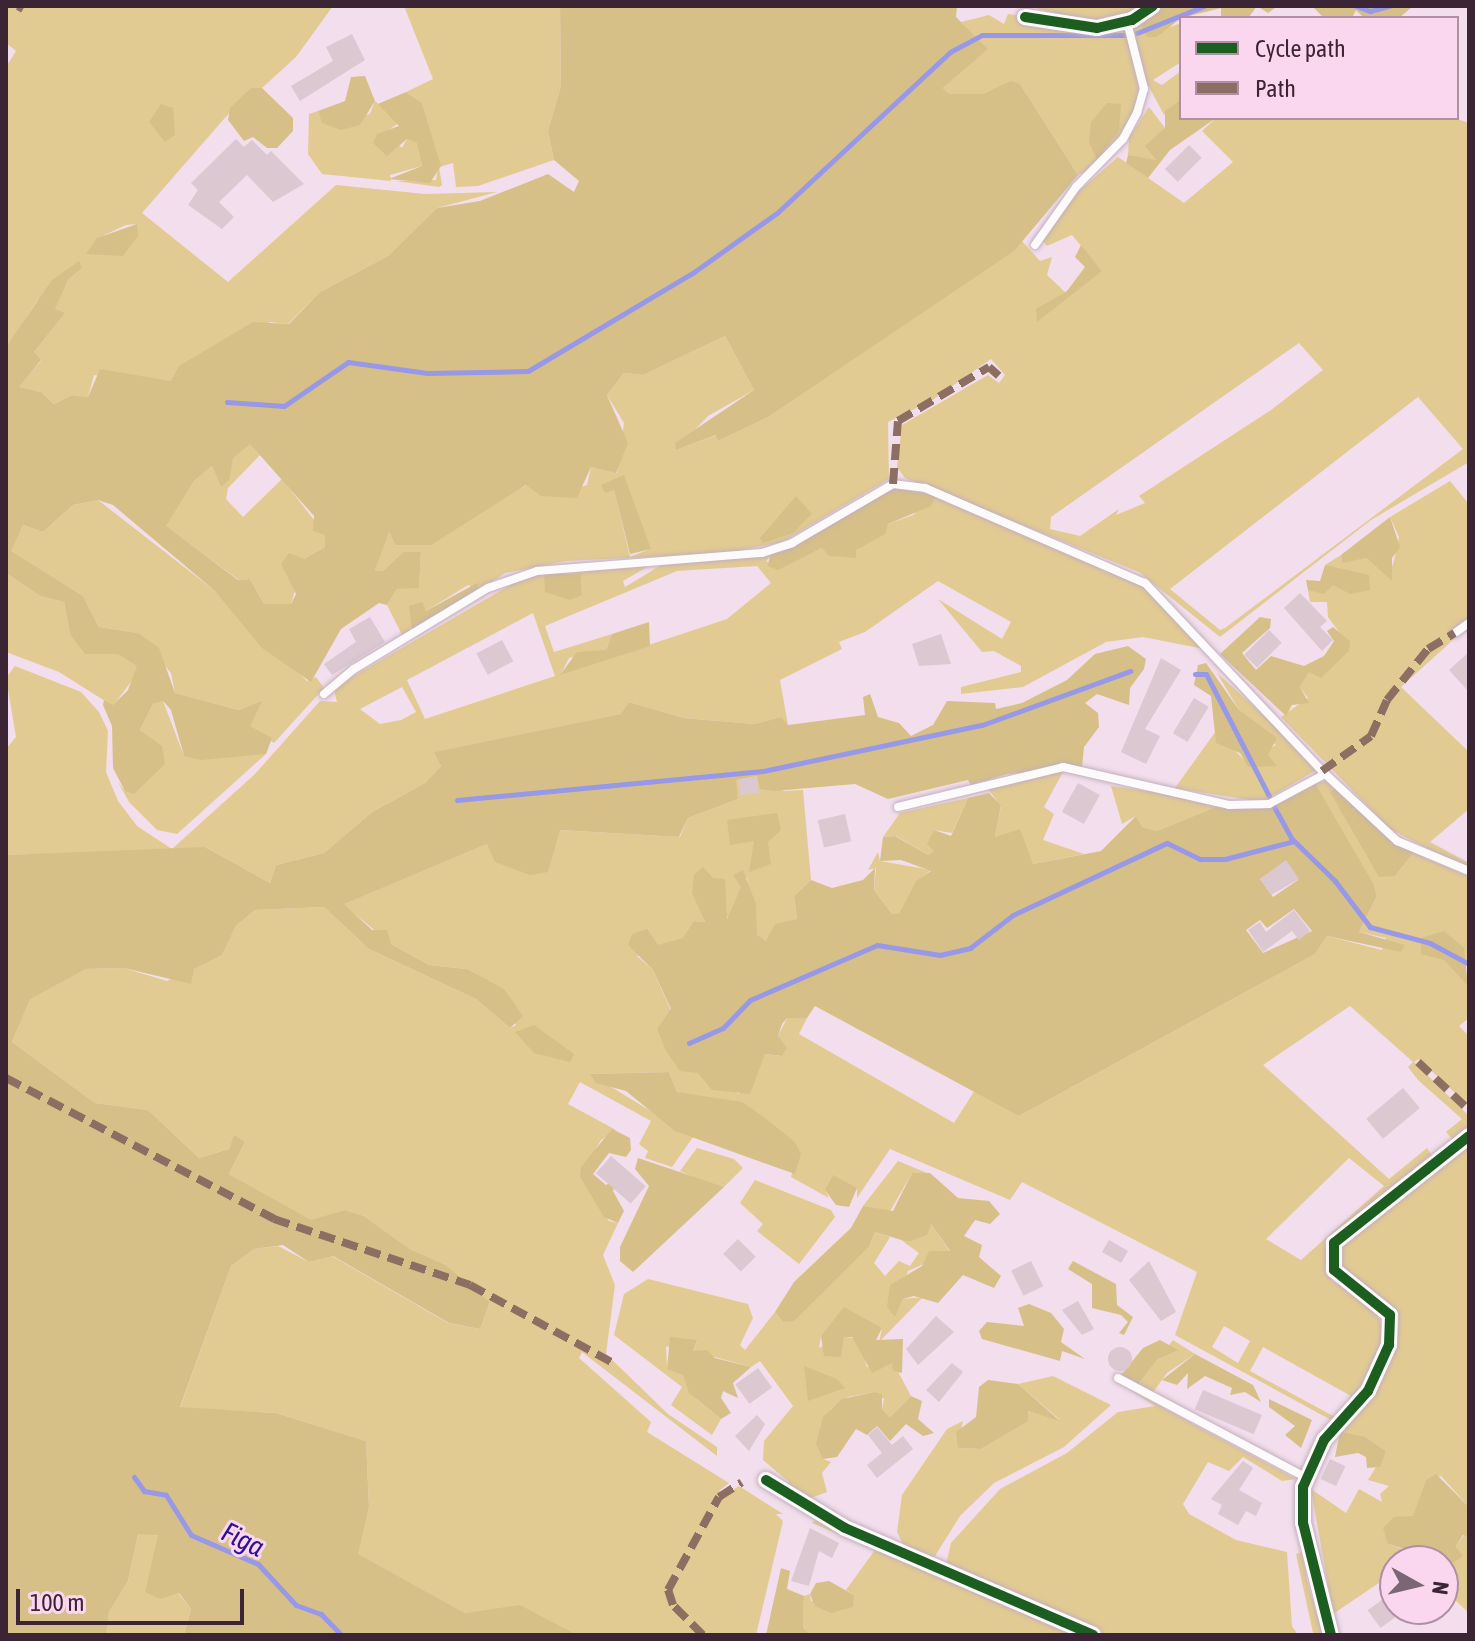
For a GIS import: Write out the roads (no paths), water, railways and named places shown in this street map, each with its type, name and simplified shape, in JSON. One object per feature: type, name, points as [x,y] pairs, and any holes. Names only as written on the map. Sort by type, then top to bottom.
[{"type":"street","points":[[1025,17],[1097,28],[1127,22],[1153,6]]},
{"type":"street","points":[[1331,1635],[1303,1523],[1307,1478],[1324,1440],[1368,1391],[1389,1345],[1390,1315],[1334,1270],[1334,1243],[1469,1136]]},
{"type":"street","points":[[766,1480],[845,1528],[1093,1635]]},
{"type":"lane","points":[[1035,245],[1076,187],[1114,151],[1137,113],[1144,89],[1127,22]]},
{"type":"lane","points":[[324,694],[354,669],[488,588],[537,571],[762,553],[792,543],[893,484],[925,488],[1145,583],[1325,774],[1397,841],[1469,871]]},
{"type":"lane","points":[[1455,633],[1469,623]]},
{"type":"lane","points":[[898,807],[1063,767],[1229,805],[1269,804],[1325,774]]},
{"type":"lane","points":[[1118,1378],[1307,1478]]},
{"type":"waterway","points":[[1179,16],[1204,6]]},
{"type":"waterway","points":[[1356,6],[1370,11],[1389,6]]},
{"type":"waterway","points":[[1137,33],[1179,16]]},
{"type":"waterway","points":[[227,402],[284,406],[348,362],[427,373],[528,371],[694,272],[778,212],[950,52],[982,35],[1130,35]]},
{"type":"waterway","points":[[457,800],[763,771],[982,725],[1130,671]]},
{"type":"waterway","points":[[1195,674],[1206,674],[1271,800]]},
{"type":"waterway","points":[[1273,805],[1291,838],[1335,881],[1370,927],[1430,943],[1469,964]]},
{"type":"waterway","points":[[689,1043],[723,1028],[750,1000],[877,945],[940,955],[970,948],[1013,915],[1167,843],[1200,859],[1225,859],[1294,841]]},
{"type":"waterway","name":"Figa","points":[[134,1477],[144,1491],[166,1495],[191,1535],[258,1564],[296,1605],[321,1614],[341,1635]]}]
